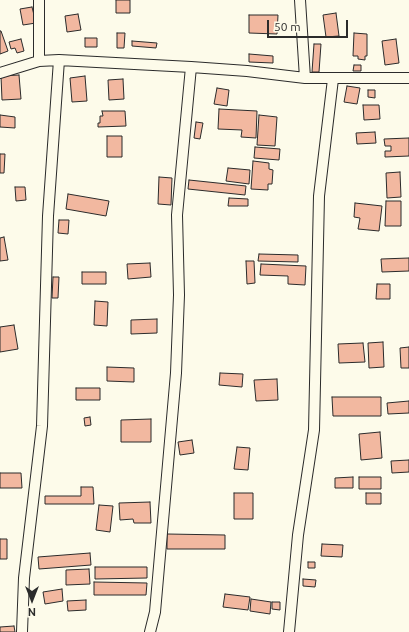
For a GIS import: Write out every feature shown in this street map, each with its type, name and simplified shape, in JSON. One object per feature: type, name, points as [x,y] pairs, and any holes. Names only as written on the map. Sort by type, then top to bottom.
[{"type":"street","points":[[39,0],[40,61]]},
{"type":"street","points":[[300,0],[305,78]]},
{"type":"street","points":[[22,632],[26,557],[42,426],[48,216],[59,60]]},
{"type":"street","points":[[0,73],[40,61],[59,60],[247,71],[305,78],[409,78]]},
{"type":"street","points":[[150,632],[155,612],[176,373],[179,295],[178,215],[191,67]]},
{"type":"street","points":[[289,632],[298,535],[314,430],[319,196],[333,79]]},
{"type":"building","points":[[116,0],[130,0],[130,13],[116,13]]},
{"type":"building","points":[[32,7],[36,23],[23,25],[20,9]]},
{"type":"building","points":[[336,13],[339,36],[326,37],[323,15]]},
{"type":"building","points":[[78,14],[81,30],[67,32],[65,16]]},
{"type":"building","points":[[249,15],[278,15],[277,34],[249,33]]},
{"type":"building","points":[[0,31],[8,51],[0,54]]},
{"type":"building","points":[[117,33],[125,33],[124,48],[117,48]]},
{"type":"building","points":[[354,33],[367,34],[367,56],[365,56],[365,60],[358,59],[358,56],[353,56]]},
{"type":"building","points":[[85,38],[97,38],[97,47],[85,47]]},
{"type":"building","points":[[21,39],[24,51],[17,53],[15,48],[11,49],[9,42]]},
{"type":"building","points":[[396,39],[399,63],[385,65],[382,41]]},
{"type":"building","points":[[132,41],[157,43],[156,48],[132,46]]},
{"type":"building","points":[[314,44],[321,44],[319,72],[312,72]]},
{"type":"building","points":[[249,54],[273,56],[273,63],[249,62]]},
{"type":"building","points":[[354,65],[361,65],[361,71],[353,71]]},
{"type":"building","points":[[19,75],[21,99],[2,100],[1,76]]},
{"type":"building","points":[[85,76],[87,101],[72,102],[70,78]]},
{"type":"building","points":[[123,79],[124,99],[109,100],[108,80]]},
{"type":"building","points":[[347,86],[360,88],[357,104],[344,102]]},
{"type":"building","points":[[217,88],[229,90],[227,106],[214,104]]},
{"type":"building","points":[[368,90],[375,90],[375,98],[368,97]]},
{"type":"building","points":[[363,105],[379,105],[380,119],[364,120]]},
{"type":"building","points":[[219,109],[257,111],[256,138],[241,137],[242,130],[218,129]]},
{"type":"building","points":[[102,111],[125,111],[126,126],[98,127],[98,123],[100,123],[100,116],[103,116]]},
{"type":"building","points":[[0,115],[15,117],[15,128],[0,127]]},
{"type":"building","points":[[259,115],[277,117],[275,146],[257,145]]},
{"type":"building","points":[[196,122],[203,123],[200,139],[194,138]]},
{"type":"building","points":[[375,132],[376,143],[357,144],[356,133]]},
{"type":"building","points":[[107,136],[122,136],[122,157],[107,157]]},
{"type":"building","points":[[409,138],[409,156],[385,157],[385,151],[391,151],[391,146],[385,146],[384,139]]},
{"type":"building","points":[[255,147],[280,149],[279,160],[254,158]]},
{"type":"building","points":[[0,154],[5,154],[4,173],[0,173]]},
{"type":"building","points":[[253,161],[269,163],[269,169],[273,170],[272,184],[268,184],[268,190],[251,189]]},
{"type":"building","points":[[228,168],[250,170],[249,184],[226,181]]},
{"type":"building","points":[[400,172],[401,197],[387,198],[386,173]]},
{"type":"building","points":[[159,177],[172,178],[171,205],[158,204]]},
{"type":"building","points":[[189,180],[246,186],[245,195],[188,189]]},
{"type":"building","points":[[15,187],[25,187],[26,200],[16,201]]},
{"type":"building","points":[[68,194],[109,201],[106,216],[66,209]]},
{"type":"building","points":[[229,198],[248,199],[248,206],[228,206]]},
{"type":"building","points":[[386,201],[401,201],[401,226],[385,226]]},
{"type":"building","points":[[355,203],[382,206],[379,231],[358,229],[360,218],[354,217]]},
{"type":"building","points":[[59,220],[69,220],[68,234],[58,233]]},
{"type":"building","points":[[4,237],[8,260],[0,261],[0,238]]},
{"type":"building","points":[[259,254],[298,255],[298,262],[258,261]]},
{"type":"building","points":[[409,258],[409,271],[382,272],[381,259]]},
{"type":"building","points":[[246,261],[254,261],[255,283],[247,284]]},
{"type":"building","points":[[150,263],[151,277],[128,279],[127,264]]},
{"type":"building","points":[[261,264],[306,266],[305,285],[288,284],[288,276],[260,275]]},
{"type":"building","points":[[82,272],[106,272],[106,284],[82,284]]},
{"type":"building","points":[[53,277],[59,277],[58,298],[52,298]]},
{"type":"building","points":[[377,284],[390,284],[390,299],[376,299]]},
{"type":"building","points":[[95,301],[108,302],[107,326],[94,325]]},
{"type":"building","points":[[157,319],[157,333],[131,334],[131,320]]},
{"type":"building","points":[[14,325],[18,349],[0,352],[0,327]]},
{"type":"building","points":[[383,342],[384,367],[369,368],[368,343]]},
{"type":"building","points":[[363,343],[365,362],[339,363],[338,344]]},
{"type":"building","points":[[409,347],[409,368],[401,368],[400,348]]},
{"type":"building","points":[[107,367],[134,368],[134,382],[107,381]]},
{"type":"building","points":[[220,373],[243,374],[242,387],[219,385]]},
{"type":"building","points":[[277,379],[278,400],[256,401],[254,380]]},
{"type":"building","points":[[76,388],[100,388],[100,400],[76,400]]},
{"type":"building","points":[[332,397],[381,397],[381,416],[333,416]]},
{"type":"building","points":[[409,401],[409,413],[388,414],[387,403]]},
{"type":"building","points":[[90,417],[91,425],[85,426],[84,418]]},
{"type":"building","points":[[151,419],[151,442],[121,442],[121,420]]},
{"type":"building","points":[[380,432],[382,458],[361,460],[359,434]]},
{"type":"building","points":[[192,440],[194,453],[180,455],[178,442]]},
{"type":"building","points":[[237,447],[250,448],[248,470],[234,469]]},
{"type":"building","points":[[409,460],[409,472],[392,473],[391,461]]},
{"type":"building","points":[[0,473],[21,473],[22,488],[0,488]]},
{"type":"building","points":[[353,477],[353,488],[335,488],[335,478]]},
{"type":"building","points":[[359,477],[381,477],[381,489],[359,489]]},
{"type":"building","points":[[81,487],[93,487],[94,504],[45,504],[45,496],[81,496]]},
{"type":"building","points":[[234,493],[253,493],[253,519],[234,519]]},
{"type":"building","points":[[366,493],[381,493],[381,504],[366,504]]},
{"type":"building","points":[[150,502],[151,523],[134,523],[133,519],[120,520],[119,503]]},
{"type":"building","points":[[99,505],[113,506],[110,532],[96,530]]},
{"type":"building","points":[[167,534],[225,535],[225,549],[167,549]]},
{"type":"building","points":[[0,539],[7,539],[7,559],[0,559]]},
{"type":"building","points":[[322,544],[343,545],[342,557],[321,556]]},
{"type":"building","points":[[90,553],[91,565],[39,569],[38,557]]},
{"type":"building","points":[[308,562],[315,562],[315,568],[308,568]]},
{"type":"building","points":[[95,567],[147,567],[147,578],[95,579]]},
{"type":"building","points":[[89,569],[90,584],[66,585],[66,570]]},
{"type":"building","points":[[303,579],[316,580],[315,587],[303,586]]},
{"type":"building","points":[[94,582],[147,583],[146,595],[94,595]]},
{"type":"building","points":[[62,589],[63,601],[45,604],[43,592]]},
{"type":"building","points":[[225,594],[250,597],[248,610],[223,607]]},
{"type":"building","points":[[251,599],[271,602],[270,614],[250,611]]},
{"type":"building","points":[[86,600],[86,610],[68,611],[67,601]]},
{"type":"building","points":[[272,602],[280,602],[280,610],[272,609]]},
{"type":"building","points":[[14,626],[15,632],[0,632],[0,627]]}]
